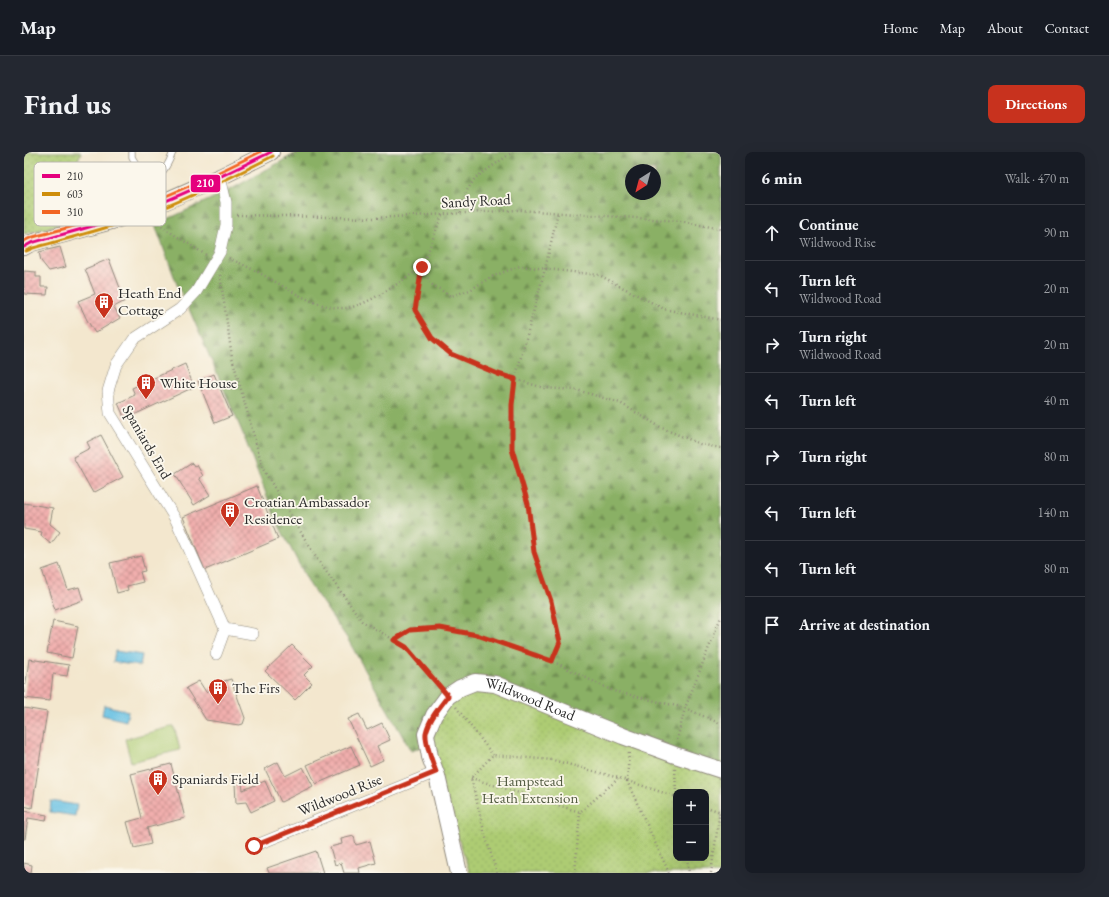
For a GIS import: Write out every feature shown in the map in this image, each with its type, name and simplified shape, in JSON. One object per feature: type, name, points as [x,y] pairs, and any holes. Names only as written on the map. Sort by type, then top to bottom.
[{"type":"street","points":[[166,201],[271,152]]},
{"type":"street","name":"Spaniards End","points":[[220,177],[226,202],[226,224],[220,252],[196,292],[180,309],[134,339],[116,365],[108,391],[110,413],[176,520],[224,629]]},
{"type":"street","points":[[24,247],[31,243],[93,226]]},
{"type":"street","points":[[216,654],[224,629],[253,634]]},
{"type":"street","name":"Wildwood Road","points":[[459,873],[436,772],[430,757],[426,734],[434,715],[448,696],[460,688],[475,682],[495,684],[630,738],[721,770]]},
{"type":"street","name":"Wildwood Rise","points":[[254,846],[436,772]]},
{"type":"lane","points":[[132,152],[132,157],[135,162]]},
{"type":"lane","points":[[166,168],[173,152]]},
{"type":"path","points":[[460,213],[466,192],[475,178],[513,152]]},
{"type":"path","name":"Sandy Road","points":[[231,215],[374,218],[519,210],[680,221],[721,229]]},
{"type":"path","points":[[552,661],[560,642],[551,601],[534,552],[528,504],[512,449],[512,405],[515,379],[558,212]]},
{"type":"path","points":[[442,214],[422,267],[415,310],[432,338],[451,354],[498,374],[544,388],[578,390],[620,403],[662,428],[700,444],[721,448]]},
{"type":"path","points":[[162,226],[215,260]]},
{"type":"path","points":[[228,258],[263,275],[300,296],[328,307],[347,308],[364,303],[399,284],[422,267]]},
{"type":"path","points":[[422,267],[431,284],[451,296],[470,290],[491,277],[520,266],[599,275],[664,309],[721,320]]},
{"type":"path","points":[[219,270],[232,357],[263,469],[317,559],[362,621],[406,647],[448,696],[494,755],[553,760],[619,778],[673,796]]},
{"type":"path","points":[[676,789],[675,755],[677,737],[685,708],[721,617]]},
{"type":"path","points":[[394,640],[410,630],[440,628],[477,635],[552,661],[612,691],[685,708],[721,724]]},
{"type":"path","points":[[630,738],[627,781],[669,873]]},
{"type":"path","points":[[471,778],[494,755]]},
{"type":"path","points":[[471,778],[580,812]]},
{"type":"path","points":[[471,778],[485,835],[497,873]]},
{"type":"path","points":[[575,873],[580,812],[619,778]]},
{"type":"path","points":[[709,808],[720,812],[711,873]]},
{"type":"path","points":[[687,861],[689,873]]},
{"type":"green space","points":[[24,152],[81,152],[77,162],[34,162],[34,226],[53,226],[24,234]]},
{"type":"green space","points":[[298,152],[721,152],[721,770],[428,744],[411,751],[347,638],[310,585],[277,522],[241,429],[186,302],[178,287],[155,226],[166,226],[166,220],[228,191]]},
{"type":"green space","name":"Hampstead Heath Extension","points":[[475,682],[721,770],[721,873],[470,873],[430,757],[434,715]]},
{"type":"green space","points":[[174,726],[180,750],[131,762],[125,739]]},
{"type":"water","points":[[115,651],[142,655],[140,666],[113,662]]},
{"type":"water","points":[[104,705],[128,711],[126,721],[102,715]]},
{"type":"water","points":[[51,801],[77,805],[75,816],[50,812]]},
{"type":"building","points":[[60,247],[66,267],[49,271],[41,261],[39,252]]},
{"type":"building","points":[[109,259],[125,301],[114,307],[120,318],[95,333],[78,301],[95,294],[85,269]]},
{"type":"building","points":[[24,271],[36,272],[36,277],[41,277],[41,287],[48,287],[47,295],[24,294]]},
{"type":"building","name":"White House","points":[[185,364],[194,387],[125,419],[118,403],[135,395],[132,388]]},
{"type":"building","points":[[214,374],[232,416],[215,423],[198,381]]},
{"type":"building","points":[[101,435],[123,477],[93,493],[73,457],[90,448],[87,442]]},
{"type":"building","points":[[192,463],[194,466],[197,465],[203,476],[199,478],[210,495],[194,505],[175,474]]},
{"type":"building","name":"Croatian Ambassador Residence","points":[[257,486],[278,539],[205,570],[183,517]]},
{"type":"building","points":[[24,503],[53,508],[50,524],[60,532],[51,544],[41,536],[42,532],[24,529]]},
{"type":"building","points":[[141,556],[145,571],[140,572],[143,582],[127,586],[128,590],[117,593],[110,563]]},
{"type":"building","points":[[59,564],[68,590],[79,587],[83,600],[55,610],[42,570]]},
{"type":"building","points":[[53,621],[78,626],[72,658],[47,653]]},
{"type":"building","points":[[292,645],[313,666],[304,675],[312,683],[295,700],[265,671]]},
{"type":"building","points":[[29,659],[69,665],[67,676],[53,674],[50,701],[24,698]]},
{"type":"building","name":"The Firs","points":[[231,679],[245,718],[243,724],[239,725],[206,720],[186,688],[199,681],[206,692],[217,683]]},
{"type":"building","points":[[24,708],[47,712],[32,808],[24,806]]},
{"type":"building","points":[[359,714],[367,730],[382,723],[390,740],[377,746],[383,760],[370,766],[348,719]]},
{"type":"building","points":[[351,746],[360,765],[316,784],[307,765]]},
{"type":"building","points":[[278,762],[285,776],[303,767],[313,786],[281,802],[265,769]]},
{"type":"building","name":"Spaniards Field","points":[[171,764],[185,818],[147,828],[151,844],[134,848],[127,822],[142,818],[131,774]]},
{"type":"building","points":[[265,781],[274,801],[251,812],[246,802],[236,803],[235,783],[242,783],[243,790]]},
{"type":"building","points":[[24,811],[47,815],[46,821],[28,818],[25,839],[24,839]]},
{"type":"building","points":[[354,836],[356,845],[370,841],[376,863],[359,868],[360,873],[344,873],[341,863],[335,865],[330,847],[342,844],[341,839]]},
{"type":"building","points":[[316,851],[323,873],[269,873],[267,868]]},
{"type":"building","points":[[24,863],[32,865],[31,873],[24,873]]},
{"type":"transit line","name":"310","points":[[166,196],[205,179],[260,152]]},
{"type":"transit line","name":"210","points":[[166,201],[197,188],[271,152]]},
{"type":"transit line","name":"603","points":[[166,207],[199,193],[273,156]]},
{"type":"transit line","name":"310","points":[[24,241],[73,226]]},
{"type":"transit line","name":"210","points":[[24,247],[31,243],[92,226]]},
{"type":"transit line","name":"603","points":[[26,251],[111,226]]},
{"type":"place","name":"Heath End Cottage","points":[[104,319]]},
{"type":"place","name":"White House","points":[[146,400]]},
{"type":"place","name":"Croatian Ambassador Residence","points":[[230,528]]},
{"type":"place","name":"The Firs","points":[[218,705]]},
{"type":"place","name":"Spaniards Field","points":[[158,796]]},
{"type":"route","points":[[254,846],[436,772],[430,757],[426,734],[434,715],[448,696],[406,647],[394,640],[410,630],[440,628],[477,635],[552,661],[560,642],[551,601],[534,552],[528,504],[512,449],[512,405],[515,379],[498,374],[451,354],[432,338],[415,310],[422,267]]}]
